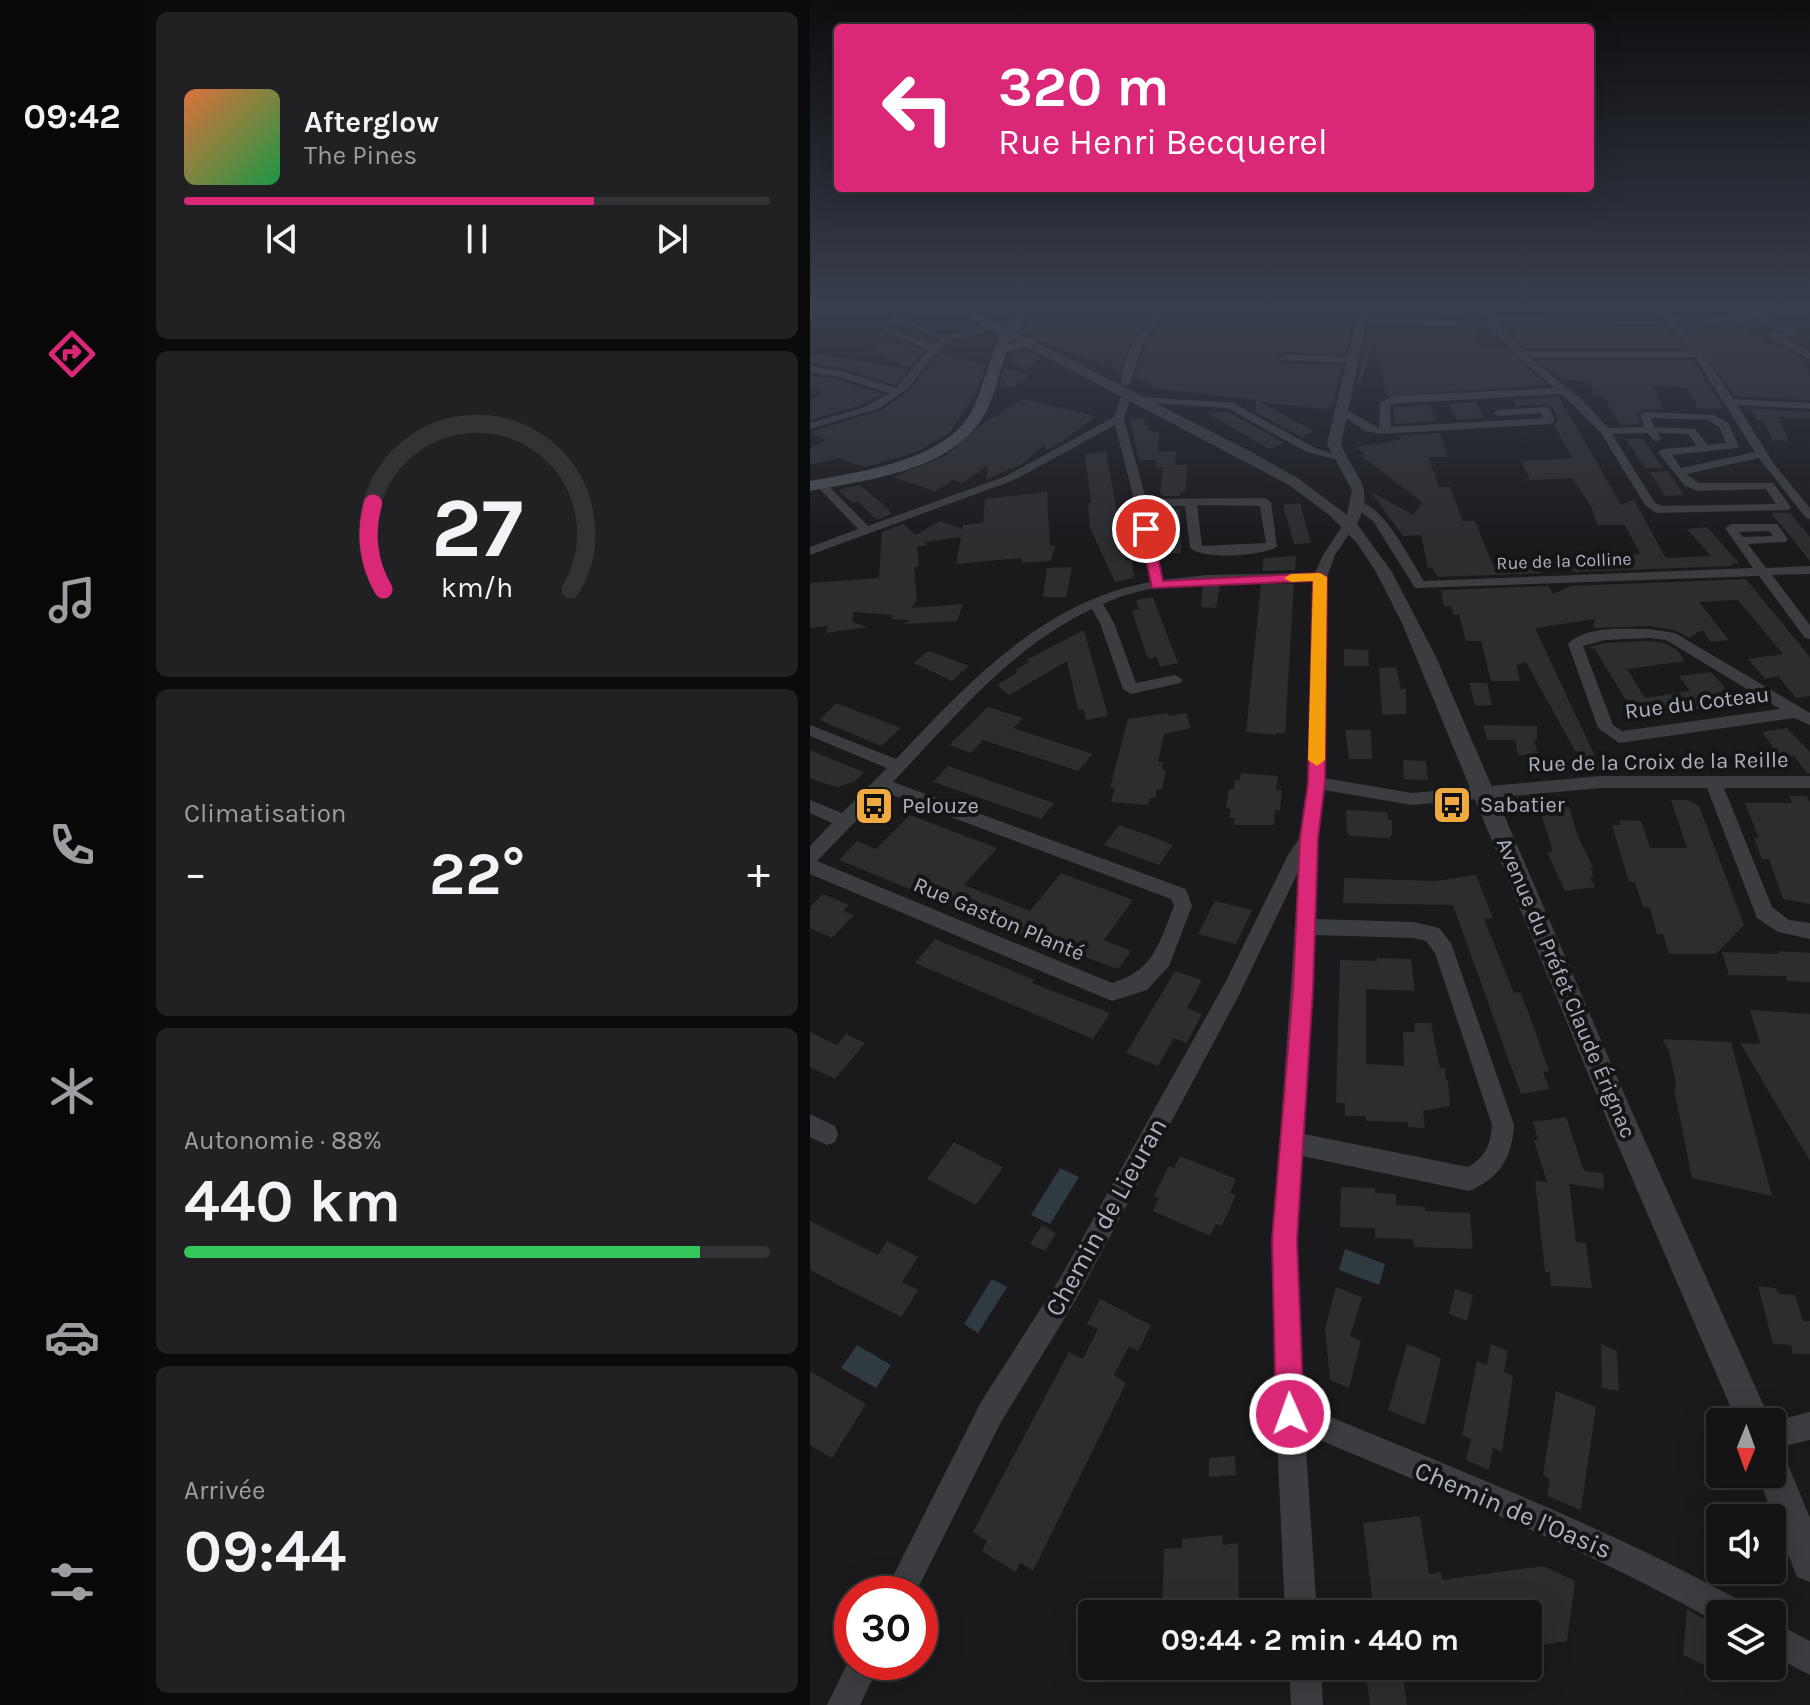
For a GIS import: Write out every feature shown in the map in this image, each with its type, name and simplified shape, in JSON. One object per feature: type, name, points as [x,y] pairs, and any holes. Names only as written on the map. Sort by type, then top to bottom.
[{"type":"main road","points":[[815,485],[911,461],[956,439],[980,413],[988,389]]},
{"type":"street","points":[[887,389],[898,392]]},
{"type":"street","points":[[810,426],[869,410],[901,389]]},
{"type":"street","name":"Avenue du Préfet Claude Érignac","points":[[1121,389],[1264,464],[1315,499],[1349,525],[1400,602],[1427,657],[1748,1408]]},
{"type":"street","points":[[1300,1600],[1285,1240],[1309,838],[1316,783],[1320,577],[1360,500],[1351,474],[1338,457],[1334,444],[1345,389]]},
{"type":"street","points":[[1507,389],[1509,393]]},
{"type":"street","points":[[1562,389],[1605,431],[1651,505],[1660,510],[1785,507],[1769,485],[1698,487],[1689,484],[1664,452],[1650,430],[1645,415],[1710,417],[1724,425],[1733,446],[1664,452]]},
{"type":"street","points":[[1720,389],[1760,454],[1804,502],[1810,515]]},
{"type":"street","points":[[1380,431],[1386,428],[1385,403],[1393,399],[1565,391]]},
{"type":"street","points":[[1341,411],[1369,429],[1380,431],[1500,419],[1488,395]]},
{"type":"street","points":[[1125,399],[1121,424],[1157,585]]},
{"type":"street","points":[[1143,400],[1229,405],[1311,450],[1338,457]]},
{"type":"street","points":[[1729,402],[1810,406]]},
{"type":"street","points":[[810,551],[1010,478],[1100,429],[1121,424]]},
{"type":"street","points":[[1605,431],[1691,431],[1705,449]]},
{"type":"street","points":[[1678,472],[1760,454]]},
{"type":"street","points":[[815,485],[865,530]]},
{"type":"street","points":[[1315,499],[1360,500]]},
{"type":"street","name":"Rue de la Colline","points":[[1360,500],[1378,519],[1420,585],[1810,570]]},
{"type":"street","points":[[1141,503],[1186,501],[1265,502],[1273,544],[1266,548],[1199,551],[1194,508],[1186,501]]},
{"type":"street","points":[[1739,541],[1810,635]]},
{"type":"street","points":[[810,857],[978,682],[1015,650],[1095,603],[1122,592],[1157,585],[1320,577]]},
{"type":"street","points":[[1095,603],[1107,623],[1131,689],[1175,680]]},
{"type":"street","name":"Rue du Coteau","points":[[1670,636],[1806,718],[1619,737],[1606,728],[1575,644],[1588,637],[1670,636]]},
{"type":"street","points":[[810,730],[898,766]]},
{"type":"street","points":[[1712,780],[1764,912],[1772,921],[1789,930],[1810,931]]},
{"type":"street","name":"Rue de la Croix de la Reille","points":[[1316,783],[1412,799],[1586,782],[1810,782]]},
{"type":"street","name":"Rue Gaston Planté","points":[[810,866],[1112,992],[1140,984],[1162,960],[1183,906],[1179,894],[881,784]]},
{"type":"street","points":[[810,806],[845,822]]},
{"type":"street","name":"Chemin de Lieuran","points":[[908,1576],[991,1412],[1068,1289],[1232,989],[1297,855],[1309,838]]},
{"type":"street","points":[[1293,1143],[1469,1179],[1489,1169],[1501,1149],[1503,1125],[1444,949],[1432,934],[1414,930],[1306,927]]},
{"type":"street","name":"Chemin de l'Oasis","points":[[1290,1414],[1569,1532],[1709,1600]]},
{"type":"street","points":[[1786,1432],[1810,1426]]},
{"type":"street","points":[[1780,1488],[1810,1564]]},
{"type":"street","points":[[1786,1645],[1810,1659]]},
{"type":"street","points":[[843,1705],[856,1680]]},
{"type":"street","points":[[1306,1680],[1307,1705]]},
{"type":"shaded area","points":[[1060,1168],[1079,1177],[1050,1224],[1031,1215]]},
{"type":"shaded area","points":[[1345,1249],[1385,1264],[1379,1285],[1339,1270]]},
{"type":"shaded area","points":[[992,1279],[1007,1287],[978,1333],[964,1324]]},
{"type":"shaded area","points":[[857,1345],[891,1365],[876,1388],[841,1368]]},
{"type":"building","points":[[814,389],[865,389],[882,394],[862,405],[810,420],[810,401],[824,392]]},
{"type":"building","points":[[977,389],[949,433],[919,451],[864,467],[835,457],[837,459],[810,465],[810,448],[826,440],[810,432],[882,410],[910,390]]},
{"type":"building","points":[[1156,389],[1337,389],[1333,405],[1323,409],[1260,402],[1314,431],[1301,437],[1252,410],[1256,409],[1256,400]]},
{"type":"building","points":[[1385,389],[1495,389],[1387,396]]},
{"type":"building","points":[[1592,389],[1654,389],[1664,410],[1643,409],[1637,414],[1640,424],[1620,425],[1604,396],[1594,396]]},
{"type":"building","points":[[1687,389],[1711,389],[1724,409],[1698,408]]},
{"type":"building","points":[[1730,389],[1810,389],[1810,400],[1735,396]]},
{"type":"building","points":[[1559,397],[1621,505],[1634,500],[1666,558],[1711,556],[1687,529],[1707,527],[1739,563],[1731,564],[1733,566],[1573,572],[1567,560],[1620,559],[1618,555],[1640,554],[1625,525],[1597,525],[1592,508],[1572,478],[1530,480],[1521,461],[1572,458],[1554,425],[1558,420],[1552,407],[1545,404],[1516,406],[1513,400]]},
{"type":"building","points":[[1023,399],[1096,416],[1062,442],[1047,450],[1044,445],[1022,464],[986,480],[988,465],[963,483],[953,480],[935,491],[893,477],[947,455],[981,425]]},
{"type":"building","points":[[1476,402],[1484,418],[1457,420],[1449,404]]},
{"type":"building","points":[[1430,405],[1436,421],[1395,424],[1393,407]]},
{"type":"building","points":[[1743,408],[1810,412],[1810,419],[1778,417],[1789,441],[1772,440],[1764,421],[1756,420],[1751,409]]},
{"type":"building","points":[[1228,412],[1285,443],[1269,449],[1207,413]]},
{"type":"building","points":[[1144,418],[1148,430],[1159,433],[1158,452],[1176,451],[1175,465],[1187,465],[1185,492],[1180,492],[1180,496],[1163,496],[1160,493],[1163,467],[1155,468],[1156,460],[1139,460],[1130,419]]},
{"type":"building","points":[[1440,433],[1448,457],[1428,457],[1439,487],[1450,487],[1463,521],[1475,521],[1492,563],[1538,563],[1543,573],[1438,577],[1432,568],[1428,568],[1421,535],[1403,536],[1370,491],[1413,515],[1422,502],[1360,455],[1365,454],[1356,447],[1400,440],[1399,436]]},
{"type":"building","points":[[1626,439],[1643,439],[1663,468],[1645,468]]},
{"type":"building","points":[[1106,452],[1126,561],[1132,560],[1134,578],[1115,582],[1090,528],[1088,503],[1091,502],[1085,454]]},
{"type":"building","points":[[1668,471],[1684,495],[1665,496],[1650,472]]},
{"type":"building","points":[[860,485],[892,514],[877,520],[857,501],[852,503],[838,490]]},
{"type":"building","points":[[1047,492],[1050,546],[1055,546],[1051,561],[1021,563],[1022,558],[956,564],[961,537],[924,542],[928,545],[917,547],[919,566],[914,567],[917,600],[911,608],[963,604],[957,621],[904,624],[910,620],[892,619],[892,615],[854,612],[852,622],[867,627],[826,633],[828,626],[810,628],[810,583],[879,578],[882,532],[903,524],[916,535],[940,521],[963,529],[963,525],[983,523],[985,499]]},
{"type":"building","points":[[1300,503],[1311,543],[1294,544],[1283,505]]},
{"type":"building","points":[[1163,509],[1180,509],[1181,553],[1164,554]]},
{"type":"building","points":[[1771,513],[1790,513],[1810,537],[1810,561]]},
{"type":"building","points":[[1296,556],[1295,570],[1262,571],[1264,558]]},
{"type":"building","points":[[1072,567],[1066,597],[1043,597],[1047,568]]},
{"type":"building","points":[[1746,579],[1810,657],[1810,696],[1796,698],[1778,676],[1765,679],[1748,659],[1783,654],[1738,600],[1699,602],[1729,640],[1711,642],[1702,630],[1689,638],[1675,630],[1649,626],[1593,628],[1595,619],[1535,628],[1601,769],[1588,774],[1526,662],[1516,665],[1520,681],[1491,681],[1481,641],[1466,641],[1459,614],[1454,615],[1451,606],[1444,606],[1441,590],[1549,586],[1553,594],[1570,586]]},
{"type":"building","points":[[1261,584],[1294,584],[1285,733],[1276,735],[1246,732]]},
{"type":"building","points":[[1220,585],[1216,608],[1201,607],[1203,586]]},
{"type":"building","points":[[1153,597],[1178,663],[1160,667],[1157,657],[1148,659],[1132,611],[1139,609],[1136,600]]},
{"type":"building","points":[[1084,630],[1108,716],[1086,720],[1083,709],[1078,710],[1067,661],[1009,695],[997,685],[1018,672],[1015,670],[1029,662],[1026,660]]},
{"type":"building","points":[[1649,641],[1665,643],[1677,650],[1685,661],[1627,669],[1645,698],[1690,691],[1679,676],[1711,672],[1739,704],[1636,717],[1595,649],[1589,647]]},
{"type":"building","points":[[1344,649],[1368,650],[1369,666],[1344,666]]},
{"type":"building","points":[[928,651],[969,666],[952,681],[914,663]]},
{"type":"building","points":[[1396,667],[1401,689],[1406,689],[1406,714],[1382,715],[1379,668]]},
{"type":"building","points":[[1469,683],[1487,683],[1492,705],[1475,706]]},
{"type":"building","points":[[836,703],[901,728],[881,746],[820,720]]},
{"type":"building","points":[[988,707],[1023,718],[1013,728],[1093,754],[1078,771],[983,740],[971,753],[949,745]]},
{"type":"building","points":[[1168,713],[1169,716],[1186,713],[1191,728],[1164,734],[1158,762],[1163,762],[1162,770],[1166,770],[1162,789],[1157,789],[1155,798],[1150,798],[1148,805],[1111,802],[1115,788],[1110,788],[1128,719]]},
{"type":"building","points":[[1483,725],[1537,726],[1537,740],[1534,740],[1538,755],[1518,755],[1515,740],[1487,740]]},
{"type":"building","points":[[1787,728],[1810,752],[1810,773],[1794,756],[1781,758],[1762,732]]},
{"type":"building","points":[[1345,730],[1371,730],[1372,759],[1349,759]]},
{"type":"building","points":[[810,750],[864,772],[854,782],[837,787],[810,778]]},
{"type":"building","points":[[1403,760],[1426,761],[1428,780],[1404,779]]},
{"type":"building","points":[[948,766],[1054,803],[1041,819],[933,782]]},
{"type":"building","points":[[1241,773],[1278,776],[1276,790],[1282,790],[1280,810],[1275,810],[1274,825],[1234,825],[1235,818],[1229,818],[1231,809],[1226,808],[1229,789],[1234,789],[1235,780],[1240,780]]},
{"type":"building","points":[[1789,796],[1807,796],[1810,803],[1810,904],[1783,899],[1769,859],[1762,859],[1754,838],[1759,838],[1745,803],[1792,803]]},
{"type":"building","points":[[1671,800],[1688,800],[1699,806],[1744,925],[1716,954],[1669,954],[1663,934],[1657,934],[1650,908],[1643,907],[1635,882],[1629,882],[1612,825],[1621,825],[1619,820],[1641,821],[1650,848],[1687,848]]},
{"type":"building","points":[[1569,807],[1578,837],[1593,867],[1590,867],[1594,877],[1590,877],[1595,887],[1565,891],[1547,852],[1552,852],[1551,844],[1539,808]]},
{"type":"building","points":[[1346,810],[1387,812],[1388,820],[1392,820],[1392,835],[1389,838],[1350,836]]},
{"type":"building","points":[[910,815],[997,848],[964,885],[1030,911],[1061,873],[1133,900],[1104,940],[1131,951],[1118,969],[1072,952],[1070,955],[839,860],[857,841],[876,849]]},
{"type":"building","points":[[1119,825],[1173,845],[1159,865],[1104,845]]},
{"type":"building","points":[[1476,875],[1493,918],[1484,919],[1514,993],[1520,992],[1529,1014],[1549,1071],[1543,1072],[1549,1089],[1521,1094],[1453,905],[1343,903],[1344,878],[1435,881]]},
{"type":"building","points":[[823,894],[849,905],[843,911],[854,915],[832,938],[810,928],[810,907]]},
{"type":"building","points":[[1215,901],[1252,910],[1236,944],[1198,934]]},
{"type":"building","points":[[935,939],[1034,980],[1032,983],[1110,1013],[1093,1039],[915,963]]},
{"type":"building","points":[[1778,951],[1810,953],[1810,982],[1787,981],[1786,976],[1729,975],[1722,952],[1779,954]]},
{"type":"building","points":[[1377,958],[1411,959],[1415,991],[1366,989],[1366,1064],[1404,1066],[1403,1032],[1415,1032],[1414,1023],[1431,1023],[1440,1068],[1445,1068],[1448,1080],[1450,1106],[1423,1111],[1425,1128],[1408,1127],[1407,1122],[1366,1121],[1366,1116],[1345,1116],[1345,1103],[1336,1103],[1340,960],[1377,961]]},
{"type":"building","points":[[1175,971],[1202,980],[1187,1008],[1202,1014],[1187,1043],[1174,1038],[1158,1066],[1126,1053]]},
{"type":"building","points":[[1750,1010],[1810,1014],[1810,1161],[1740,1043],[1760,1044]]},
{"type":"building","points":[[810,1032],[837,1045],[846,1034],[865,1043],[835,1079],[810,1067]]},
{"type":"building","points":[[1662,1039],[1731,1042],[1772,1196],[1692,1178],[1669,1051]]},
{"type":"building","points":[[1566,1117],[1584,1171],[1603,1173],[1604,1189],[1569,1184],[1576,1242],[1586,1243],[1592,1288],[1551,1286],[1550,1272],[1545,1272],[1535,1181],[1547,1182],[1534,1140],[1538,1140],[1533,1122]]},
{"type":"building","points":[[954,1142],[1003,1167],[976,1205],[927,1179]]},
{"type":"building","points":[[1180,1156],[1236,1179],[1230,1193],[1236,1195],[1222,1226],[1216,1224],[1210,1236],[1153,1211],[1159,1198],[1154,1196],[1169,1166],[1174,1168]]},
{"type":"building","points":[[1341,1187],[1375,1188],[1375,1193],[1396,1194],[1396,1205],[1425,1207],[1425,1211],[1470,1213],[1473,1249],[1414,1247],[1413,1239],[1375,1238],[1375,1228],[1340,1227]]},
{"type":"building","points":[[810,1221],[878,1255],[887,1241],[918,1257],[902,1282],[918,1290],[901,1317],[810,1270]]},
{"type":"building","points":[[1042,1225],[1056,1233],[1045,1251],[1030,1244]]},
{"type":"building","points":[[1758,1286],[1776,1288],[1778,1294],[1795,1295],[1803,1321],[1810,1321],[1810,1354],[1793,1354],[1791,1345],[1773,1344]]},
{"type":"building","points":[[1336,1287],[1362,1297],[1350,1336],[1361,1341],[1349,1388],[1330,1380],[1325,1329]]},
{"type":"building","points":[[1455,1289],[1473,1295],[1467,1321],[1449,1314]]},
{"type":"building","points":[[1100,1299],[1151,1325],[1138,1351],[1129,1346],[1114,1375],[1126,1383],[1033,1571],[1020,1562],[1016,1572],[982,1551],[987,1541],[973,1532],[1069,1352],[1083,1359],[1098,1329],[1087,1324]]},
{"type":"building","points":[[1407,1344],[1441,1358],[1425,1425],[1388,1410]]},
{"type":"building","points":[[1491,1344],[1508,1351],[1504,1372],[1513,1376],[1502,1452],[1493,1448],[1489,1470],[1466,1460],[1471,1439],[1462,1435],[1477,1361],[1487,1365]]},
{"type":"building","points":[[1601,1344],[1617,1351],[1619,1391],[1602,1388]]},
{"type":"building","points":[[810,1371],[866,1404],[832,1458],[810,1445]]},
{"type":"building","points":[[1556,1391],[1596,1407],[1581,1510],[1547,1496],[1550,1479],[1543,1475]]},
{"type":"building","points":[[1235,1456],[1236,1475],[1209,1477],[1209,1458]]},
{"type":"building","points":[[1420,1516],[1429,1574],[1441,1572],[1442,1580],[1543,1566],[1575,1581],[1567,1641],[1542,1645],[1542,1600],[1373,1600],[1363,1523]]},
{"type":"building","points":[[1222,1535],[1223,1545],[1238,1543],[1239,1600],[1162,1600],[1164,1549],[1182,1548],[1182,1539]]},
{"type":"building","points":[[1687,1609],[1706,1620],[1706,1666],[1683,1655]]},
{"type":"building","points":[[1367,1680],[1403,1680],[1407,1705],[1370,1705]]},
{"type":"slow traffic","points":[[1291,578],[1320,577],[1317,760]]},
{"type":"place","name":"Sabatier","points":[[1452,805]]},
{"type":"place","name":"Pelouze","points":[[874,806]]},
{"type":"route","points":[[1146,529],[1157,585],[1320,577],[1316,783],[1309,838],[1303,989],[1285,1240],[1290,1414]]}]
